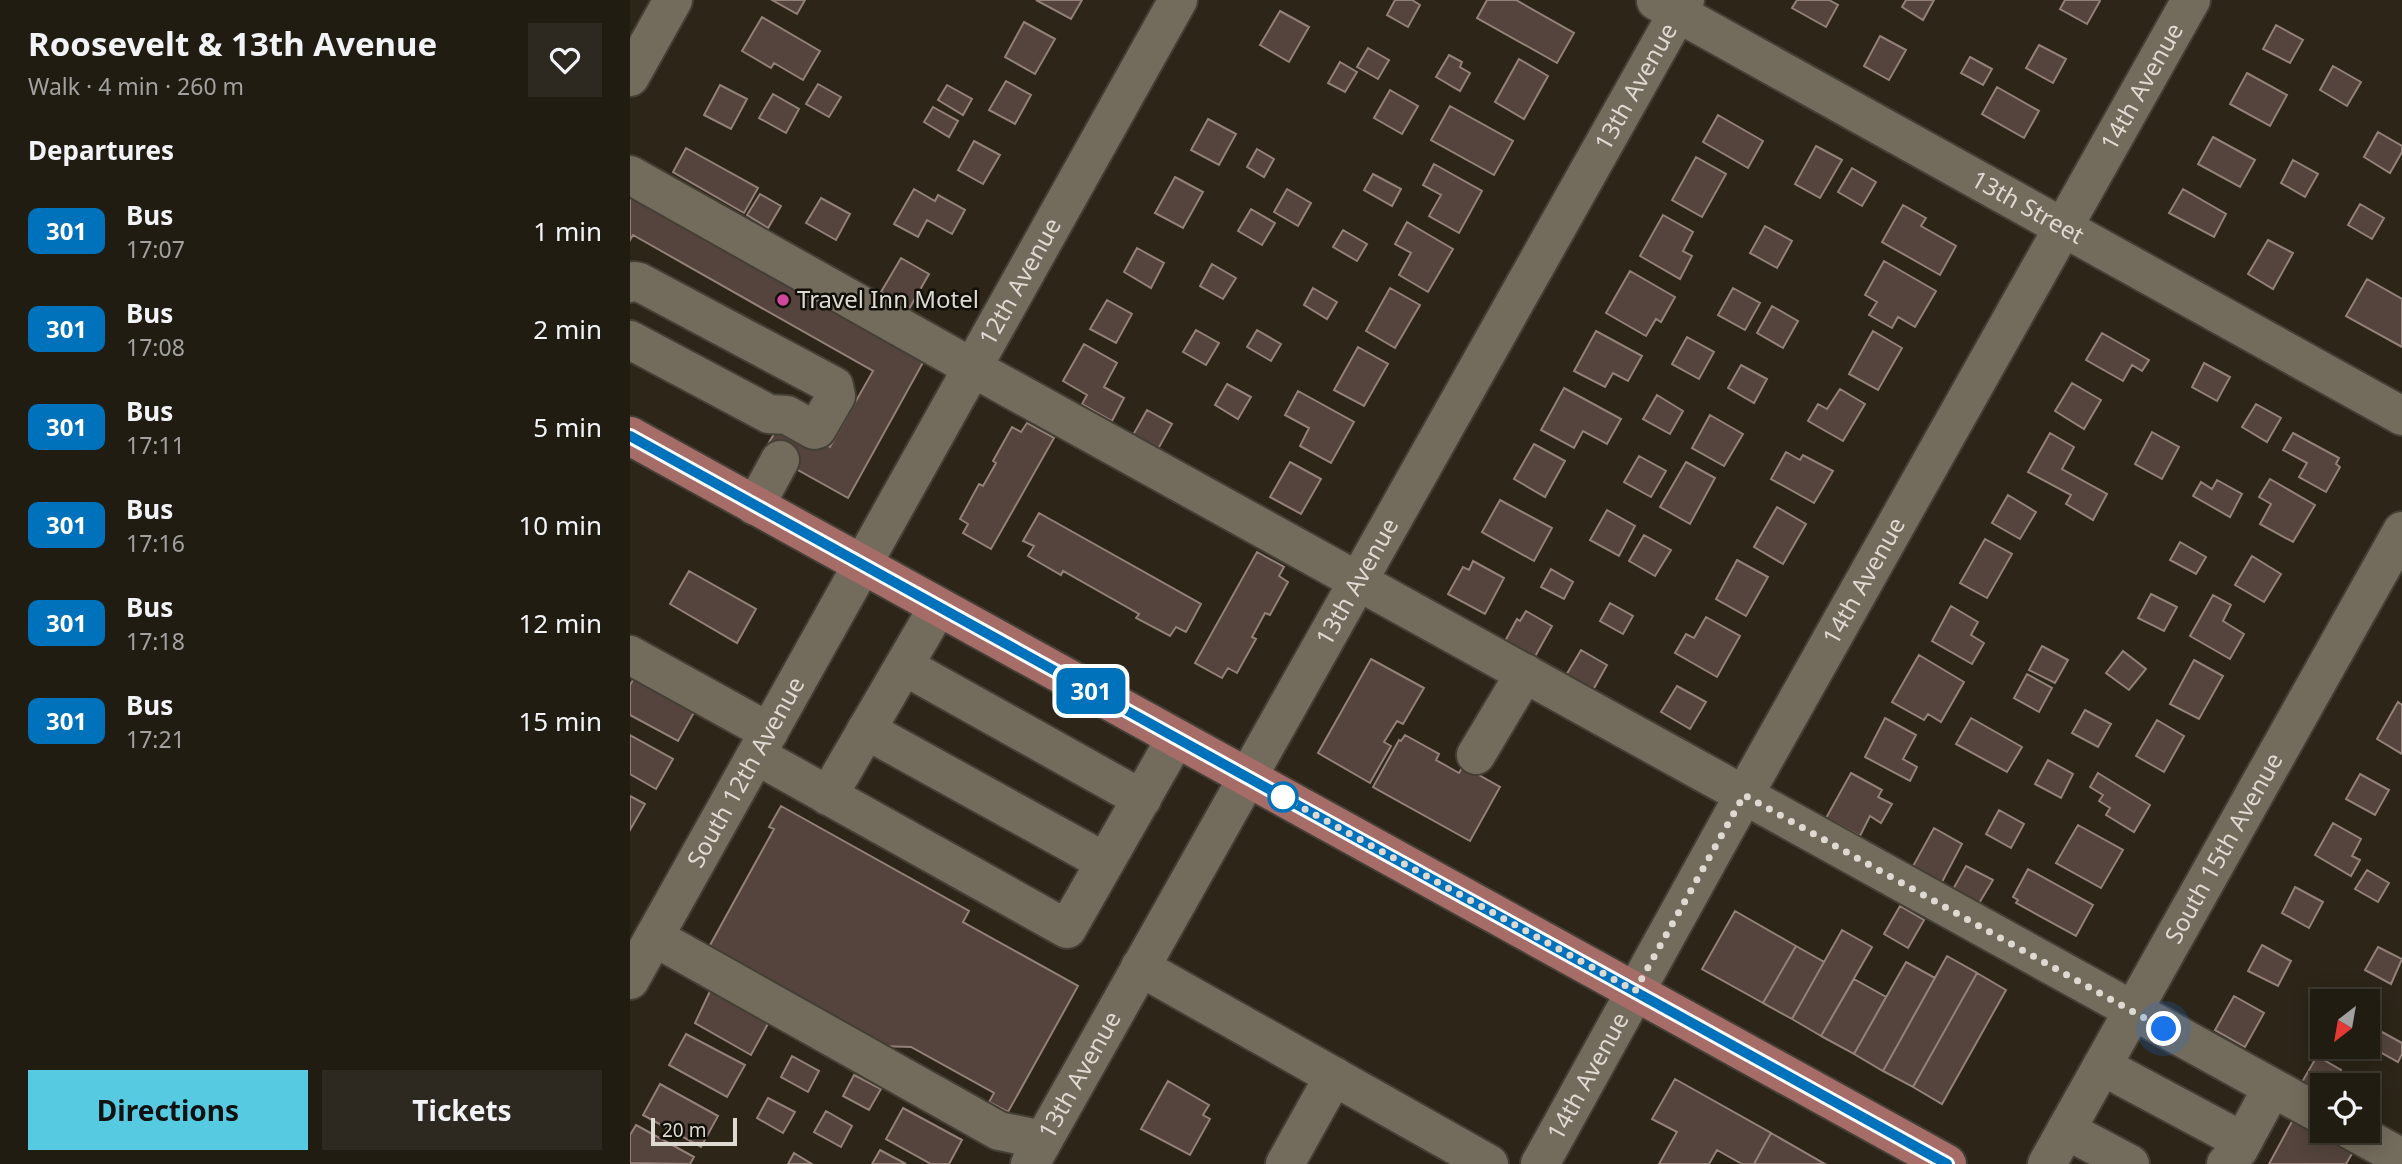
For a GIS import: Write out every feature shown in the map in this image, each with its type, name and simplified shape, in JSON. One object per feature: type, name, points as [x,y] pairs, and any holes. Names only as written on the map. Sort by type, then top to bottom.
[{"type":"main road","points":[[630,436],[1947,1164]]},
{"type":"street","points":[[630,77],[673,0]]},
{"type":"street","name":"12th Avenue","points":[[863,565],[1178,0]]},
{"type":"street","name":"14th Avenue","points":[[1540,1164],[2191,0]]},
{"type":"street","name":"13th Street","points":[[1672,4],[2062,228],[2402,416]]},
{"type":"street","name":"13th Avenue","points":[[1037,1152],[1357,580],[1672,4]]},
{"type":"street","points":[[630,175],[973,368],[2310,1109]]},
{"type":"street","points":[[630,283],[639,282],[834,386],[836,396],[817,429],[809,428],[793,437],[755,506]]},
{"type":"street","points":[[630,340],[769,414],[787,415],[793,437]]},
{"type":"street","name":"South 15th Avenue","points":[[2047,1164],[2402,531]]},
{"type":"street","name":"South 12th Avenue","points":[[630,980],[863,565]]},
{"type":"street","points":[[828,796],[938,607]]},
{"type":"street","points":[[630,654],[763,744],[828,796],[1067,929],[1177,738]]},
{"type":"street","points":[[904,666],[1142,799]]},
{"type":"street","points":[[1476,755],[1525,673]]},
{"type":"street","points":[[866,730],[1105,862]]},
{"type":"street","points":[[654,937],[1037,1152]]},
{"type":"street","points":[[1140,967],[1489,1164]]},
{"type":"street","points":[[2102,1066],[2234,1153],[2272,1088]]},
{"type":"street","points":[[1284,1164],[1334,1076]]},
{"type":"street","points":[[2066,1130],[2130,1164]]},
{"type":"street","points":[[2375,1143],[2402,1158]]},
{"type":"building","points":[[772,0],[805,0],[797,14]]},
{"type":"building","points":[[1036,0],[1082,0],[1071,19]]},
{"type":"building","points":[[1395,0],[1412,0],[1420,5],[1408,27],[1387,15]]},
{"type":"building","points":[[1487,0],[1516,0],[1574,33],[1557,63],[1477,18]]},
{"type":"building","points":[[1797,0],[1829,0],[1838,5],[1826,27],[1792,8]]},
{"type":"building","points":[[1906,0],[1934,0],[1923,20],[1902,7]]},
{"type":"building","points":[[2065,0],[2100,1],[2087,24],[2060,9]]},
{"type":"building","points":[[1280,11],[1309,27],[1289,62],[1260,45]]},
{"type":"building","points":[[762,17],[820,51],[803,80],[774,63],[771,68],[742,51]]},
{"type":"building","points":[[1024,22],[1055,39],[1035,74],[1005,57]]},
{"type":"building","points":[[2276,25],[2303,40],[2290,63],[2263,49]]},
{"type":"building","points":[[1880,36],[1906,50],[1889,80],[1864,66]]},
{"type":"building","points":[[2039,45],[2066,59],[2053,83],[2026,68]]},
{"type":"building","points":[[1368,48],[1389,60],[1378,79],[1357,67]]},
{"type":"building","points":[[1449,55],[1462,62],[1460,67],[1470,73],[1460,91],[1436,77]]},
{"type":"building","points":[[1970,57],[1992,69],[1983,85],[1961,73]]},
{"type":"building","points":[[1519,59],[1548,76],[1524,119],[1495,102]]},
{"type":"building","points":[[1340,62],[1357,72],[1345,92],[1328,83]]},
{"type":"building","points":[[2333,66],[2361,82],[2347,106],[2320,90]]},
{"type":"building","points":[[2247,73],[2287,95],[2270,126],[2230,104]]},
{"type":"building","points":[[1006,81],[1031,95],[1015,124],[989,110]]},
{"type":"building","points":[[818,84],[841,97],[829,117],[806,104]]},
{"type":"building","points":[[720,85],[747,99],[731,129],[704,115]]},
{"type":"building","points":[[947,85],[972,99],[963,115],[938,100]]},
{"type":"building","points":[[1997,87],[2039,111],[2024,138],[1982,114]]},
{"type":"building","points":[[1390,90],[1418,106],[1402,134],[1374,118]]},
{"type":"building","points":[[773,94],[799,109],[786,133],[759,118]]},
{"type":"building","points":[[1450,106],[1513,141],[1494,175],[1431,140]]},
{"type":"building","points":[[933,107],[958,121],[949,137],[924,122]]},
{"type":"building","points":[[1718,115],[1763,141],[1748,168],[1703,142]]},
{"type":"building","points":[[1208,119],[1236,134],[1219,165],[1191,150]]},
{"type":"building","points":[[2378,132],[2402,146],[2402,152],[2390,173],[2364,157]]},
{"type":"building","points":[[2213,137],[2255,160],[2240,187],[2198,164]]},
{"type":"building","points":[[974,141],[1000,155],[983,184],[958,170]]},
{"type":"building","points":[[1816,146],[1842,160],[1820,198],[1795,184]]},
{"type":"building","points":[[686,148],[758,188],[744,213],[673,172]]},
{"type":"building","points":[[1257,149],[1274,159],[1264,177],[1247,167]]},
{"type":"building","points":[[1696,157],[1726,174],[1702,217],[1672,200]]},
{"type":"building","points":[[2293,160],[2318,174],[2305,197],[2281,183]]},
{"type":"building","points":[[1434,164],[1482,191],[1459,233],[1429,216],[1441,195],[1423,185]]},
{"type":"building","points":[[1852,168],[1876,182],[1862,206],[1838,192]]},
{"type":"building","points":[[1373,174],[1401,189],[1392,206],[1364,190]]},
{"type":"building","points":[[1175,177],[1203,192],[1183,228],[1155,213]]},
{"type":"building","points":[[914,189],[935,201],[938,195],[965,210],[952,234],[927,220],[918,237],[894,224]]},
{"type":"building","points":[[1287,189],[1311,203],[1298,226],[1274,212]]},
{"type":"building","points":[[2183,189],[2226,214],[2214,237],[2169,213]]},
{"type":"building","name":"Travel Inn Motel","points":[[630,193],[925,359],[848,498],[764,451],[782,420],[830,447],[873,371],[633,235],[630,240]]},
{"type":"building","points":[[760,194],[781,206],[768,228],[747,215]]},
{"type":"building","points":[[821,198],[850,214],[836,240],[806,223]]},
{"type":"building","points":[[2360,204],[2384,218],[2372,239],[2348,225]]},
{"type":"building","points":[[1903,205],[1926,218],[1921,226],[1956,246],[1940,275],[1882,242]]},
{"type":"building","points":[[1251,209],[1275,223],[1262,245],[1238,231]]},
{"type":"building","points":[[1663,215],[1693,232],[1683,251],[1692,256],[1680,279],[1640,256]]},
{"type":"building","points":[[1407,222],[1453,249],[1428,292],[1399,275],[1411,253],[1395,244]]},
{"type":"building","points":[[1765,226],[1792,241],[1777,268],[1750,253]]},
{"type":"building","points":[[1343,230],[1367,244],[1357,261],[1333,247]]},
{"type":"building","points":[[2268,240],[2293,253],[2273,289],[2248,274]]},
{"type":"building","points":[[1137,248],[1164,263],[1151,288],[1124,272]]},
{"type":"building","points":[[901,258],[929,274],[909,309],[881,292]]},
{"type":"building","points":[[1884,261],[1936,291],[1915,327],[1898,317],[1892,328],[1869,315],[1877,302],[1865,295]]},
{"type":"building","points":[[1212,264],[1236,278],[1223,299],[1200,286]]},
{"type":"building","points":[[1630,271],[1675,297],[1661,322],[1656,319],[1646,336],[1606,313]]},
{"type":"building","points":[[2367,279],[2402,299],[2402,347],[2346,316]]},
{"type":"building","points":[[1313,288],[1337,302],[1327,319],[1304,305]]},
{"type":"building","points":[[1390,288],[1420,305],[1395,348],[1366,331]]},
{"type":"building","points":[[1733,288],[1760,303],[1745,330],[1718,315]]},
{"type":"building","points":[[1107,300],[1132,314],[1116,343],[1090,329]]},
{"type":"building","points":[[1772,306],[1798,321],[1783,348],[1757,333]]},
{"type":"building","points":[[1196,330],[1219,343],[1206,365],[1183,352]]},
{"type":"building","points":[[1257,330],[1281,344],[1271,361],[1247,347]]},
{"type":"building","points":[[1596,331],[1642,356],[1628,381],[1613,373],[1605,387],[1574,371]]},
{"type":"building","points":[[1873,331],[1902,348],[1878,390],[1849,374]]},
{"type":"building","points":[[2102,333],[2149,360],[2142,371],[2132,365],[2123,381],[2086,360]]},
{"type":"building","points":[[1687,337],[1714,352],[1699,379],[1672,364]]},
{"type":"building","points":[[1084,344],[1117,363],[1104,387],[1124,398],[1112,421],[1082,404],[1087,395],[1063,381]]},
{"type":"building","points":[[1358,347],[1388,364],[1364,406],[1334,390]]},
{"type":"building","points":[[2204,363],[2230,377],[2217,401],[2192,387]]},
{"type":"building","points":[[1741,365],[1767,379],[1754,403],[1728,388]]},
{"type":"building","points":[[2072,383],[2101,400],[2084,429],[2055,411]]},
{"type":"building","points":[[1227,384],[1251,397],[1238,419],[1215,405]]},
{"type":"building","points":[[1564,388],[1621,419],[1607,444],[1583,431],[1574,448],[1541,430]]},
{"type":"building","points":[[1840,389],[1865,404],[1843,441],[1808,421],[1818,404],[1827,409]]},
{"type":"building","points":[[1298,391],[1354,422],[1331,463],[1300,446],[1309,428],[1285,415]]},
{"type":"building","points":[[1657,395],[1683,411],[1670,434],[1643,419]]},
{"type":"building","points":[[2256,404],[2281,418],[2267,442],[2242,427]]},
{"type":"building","points":[[1147,410],[1172,424],[1158,449],[1133,435]]},
{"type":"building","points":[[1710,415],[1743,434],[1724,466],[1692,448]]},
{"type":"building","points":[[1027,423],[1054,438],[991,549],[963,533],[968,524],[960,519],[979,484],[983,486],[996,463],[993,461],[1012,427],[1021,432]]},
{"type":"building","points":[[2152,432],[2179,447],[2162,479],[2135,464]]},
{"type":"building","points":[[2050,433],[2074,447],[2062,469],[2107,494],[2093,520],[2066,504],[2071,495],[2028,472]]},
{"type":"building","points":[[2293,433],[2339,458],[2336,464],[2340,467],[2326,492],[2299,477],[2307,463],[2283,450]]},
{"type":"building","points":[[1534,444],[1565,461],[1545,497],[1514,479]]},
{"type":"building","points":[[1786,452],[1800,460],[1803,455],[1833,471],[1814,503],[1771,479]]},
{"type":"building","points":[[1639,456],[1666,471],[1651,497],[1624,482]]},
{"type":"building","points":[[1290,462],[1321,479],[1301,514],[1270,497]]},
{"type":"building","points":[[1686,462],[1715,478],[1690,524],[1660,507]]},
{"type":"building","points":[[2270,479],[2315,505],[2293,542],[2260,524],[2271,504],[2259,497]]},
{"type":"building","points":[[2217,480],[2242,494],[2230,517],[2193,496],[2201,482],[2212,489]]},
{"type":"building","points":[[2008,495],[2036,512],[2020,539],[1992,523]]},
{"type":"building","points":[[1500,500],[1552,528],[1534,561],[1482,532]]},
{"type":"building","points":[[1777,507],[1806,524],[1783,564],[1754,547]]},
{"type":"building","points":[[1607,510],[1635,526],[1619,556],[1590,540]]},
{"type":"building","points":[[1039,513],[1201,604],[1186,632],[1176,627],[1170,636],[1136,618],[1139,614],[1063,571],[1061,575],[1028,556],[1034,546],[1023,541]]},
{"type":"building","points":[[1644,535],[1671,550],[1655,576],[1629,561]]},
{"type":"building","points":[[1985,539],[2012,554],[1987,598],[1960,583]]},
{"type":"building","points":[[2180,542],[2206,557],[2196,574],[2170,560]]},
{"type":"building","points":[[1257,552],[1284,567],[1279,576],[1288,582],[1270,615],[1265,613],[1252,637],[1256,639],[1237,673],[1228,668],[1222,678],[1195,663]]},
{"type":"building","points":[[2252,556],[2281,574],[2264,602],[2235,585]]},
{"type":"building","points":[[1737,560],[1768,577],[1746,616],[1716,599]]},
{"type":"building","points":[[1473,561],[1504,578],[1485,614],[1448,594],[1463,567],[1469,570]]},
{"type":"building","points":[[1551,569],[1573,582],[1564,599],[1541,587]]},
{"type":"building","points":[[689,571],[756,609],[737,643],[670,604]]},
{"type":"building","points":[[2151,594],[2177,607],[2164,631],[2138,618]]},
{"type":"building","points":[[2213,595],[2231,605],[2223,621],[2244,634],[2230,659],[2190,636]]},
{"type":"building","points":[[1610,603],[1633,616],[1623,634],[1600,621]]},
{"type":"building","points":[[1951,606],[1978,622],[1971,635],[1984,643],[1972,664],[1932,641]]},
{"type":"building","points":[[1526,611],[1552,626],[1533,660],[1504,643],[1517,619],[1520,621]]},
{"type":"building","points":[[1706,617],[1740,636],[1717,677],[1675,653],[1686,634],[1694,638]]},
{"type":"building","points":[[2042,646],[2068,660],[2055,683],[2029,670]]},
{"type":"building","points":[[1581,650],[1607,665],[1592,692],[1565,677]]},
{"type":"building","points":[[2123,651],[2146,669],[2129,690],[2106,673]]},
{"type":"building","points":[[1919,655],[1964,682],[1941,722],[1928,714],[1924,720],[1892,702]]},
{"type":"building","points":[[1371,659],[1424,688],[1403,724],[1397,721],[1384,742],[1391,746],[1370,783],[1318,753]]},
{"type":"building","points":[[2194,660],[2223,676],[2199,719],[2170,704]]},
{"type":"building","points":[[2027,674],[2052,688],[2039,712],[2014,698]]},
{"type":"building","points":[[636,675],[696,709],[678,741],[630,715],[630,685]]},
{"type":"building","points":[[1677,686],[1706,702],[1690,729],[1661,712]]},
{"type":"building","points":[[2398,702],[2402,705],[2402,754],[2377,739]]},
{"type":"building","points":[[2085,710],[2111,724],[2098,747],[2072,733]]},
{"type":"building","points":[[1885,718],[1916,735],[1903,759],[1917,767],[1910,781],[1865,757]]},
{"type":"building","points":[[1971,718],[2022,747],[2007,772],[1956,744]]},
{"type":"building","points":[[2157,720],[2184,736],[2164,772],[2136,756]]},
{"type":"building","points":[[630,735],[673,759],[656,789],[630,774]]},
{"type":"building","points":[[1405,735],[1439,754],[1436,760],[1459,773],[1463,766],[1500,787],[1470,841],[1373,787],[1399,740]]},
{"type":"building","points":[[2048,760],[2073,774],[2061,798],[2035,784]]},
{"type":"building","points":[[1851,773],[1882,790],[1878,797],[1892,804],[1881,823],[1870,816],[1860,836],[1826,818]]},
{"type":"building","points":[[2098,773],[2150,805],[2134,832],[2106,815],[2110,808],[2099,801],[2103,795],[2090,787]]},
{"type":"building","points":[[2360,774],[2389,790],[2375,815],[2346,799]]},
{"type":"building","points":[[630,796],[645,804],[630,830]]},
{"type":"building","points":[[781,806],[969,911],[963,922],[1078,986],[1008,1112],[989,1102],[994,1093],[911,1047],[877,1046],[709,947],[774,829],[769,827]]},
{"type":"building","points":[[1999,810],[2024,824],[2011,848],[1986,834]]},
{"type":"building","points":[[2333,823],[2361,839],[2352,856],[2360,860],[2351,876],[2315,855]]},
{"type":"building","points":[[2078,825],[2123,850],[2101,888],[2056,863]]},
{"type":"building","points":[[1934,828],[1962,844],[1941,884],[1912,868]]},
{"type":"building","points":[[1966,866],[1993,880],[1978,905],[1952,891]]},
{"type":"building","points":[[2028,869],[2093,905],[2076,936],[2016,903],[2018,900],[2013,897]]},
{"type":"building","points":[[2367,870],[2389,883],[2378,902],[2355,889]]},
{"type":"building","points":[[2295,887],[2323,902],[2309,928],[2282,913]]},
{"type":"building","points":[[1900,906],[1924,920],[1908,948],[1884,934]]},
{"type":"building","points":[[1735,911],[1796,946],[1763,1003],[1702,969]]},
{"type":"building","points":[[1842,930],[1872,947],[1821,1036],[1792,1019]]},
{"type":"building","points":[[2262,945],[2291,961],[2278,986],[2248,971]]},
{"type":"building","points":[[1796,946],[1824,962],[1792,1019],[1763,1003]]},
{"type":"building","points":[[2378,947],[2402,959],[2391,984],[2365,970]]},
{"type":"building","points":[[1947,956],[1977,973],[1913,1087],[1883,1071]]},
{"type":"building","points":[[1906,962],[1935,978],[1883,1071],[1854,1054]]},
{"type":"building","points":[[1977,973],[2006,990],[1942,1104],[1913,1087]]},
{"type":"building","points":[[1854,979],[1886,997],[1854,1054],[1821,1036]]},
{"type":"building","points":[[711,989],[769,1022],[751,1055],[695,1023]]},
{"type":"building","points":[[2234,996],[2264,1013],[2245,1047],[2215,1030]]},
{"type":"building","points":[[2382,1032],[2402,1043],[2402,1054],[2398,1062],[2380,1052]]},
{"type":"building","points":[[686,1034],[745,1065],[727,1097],[669,1065]]},
{"type":"building","points":[[792,1056],[819,1071],[808,1092],[781,1077]]},
{"type":"building","points":[[2315,1059],[2322,1059],[2341,1070],[2339,1073],[2310,1073],[2310,1086],[2302,1082]]},
{"type":"building","points":[[854,1075],[881,1089],[869,1110],[843,1096]]},
{"type":"building","points":[[1675,1079],[1771,1133],[1754,1164],[1742,1164],[1717,1150],[1709,1164],[1659,1164],[1677,1132],[1652,1119]]},
{"type":"building","points":[[1168,1081],[1209,1105],[1203,1115],[1210,1119],[1190,1155],[1141,1129]]},
{"type":"building","points":[[660,1084],[718,1116],[701,1147],[643,1115]]},
{"type":"building","points":[[768,1098],[795,1112],[783,1133],[757,1118]]},
{"type":"building","points":[[903,1108],[962,1140],[949,1164],[931,1164],[886,1139]]},
{"type":"building","points":[[826,1111],[852,1126],[841,1147],[814,1132]]},
{"type":"building","points":[[2296,1114],[2310,1122],[2310,1143],[2349,1143],[2356,1147],[2346,1164],[2269,1164]]},
{"type":"building","points":[[636,1125],[694,1157],[690,1164],[630,1163],[630,1135]]},
{"type":"building","points":[[1771,1133],[1825,1164],[1754,1164]]},
{"type":"building","points":[[880,1150],[906,1164],[872,1164]]},
{"type":"building","points":[[794,1153],[812,1164],[788,1164]]},
{"type":"bus line","name":"301","points":[[630,436],[1947,1164]]},
{"type":"place","name":"Travel Inn Motel","points":[[783,300]]},
{"type":"route","points":[[1283,797],[1635,991],[1744,795],[2164,1029]]}]
